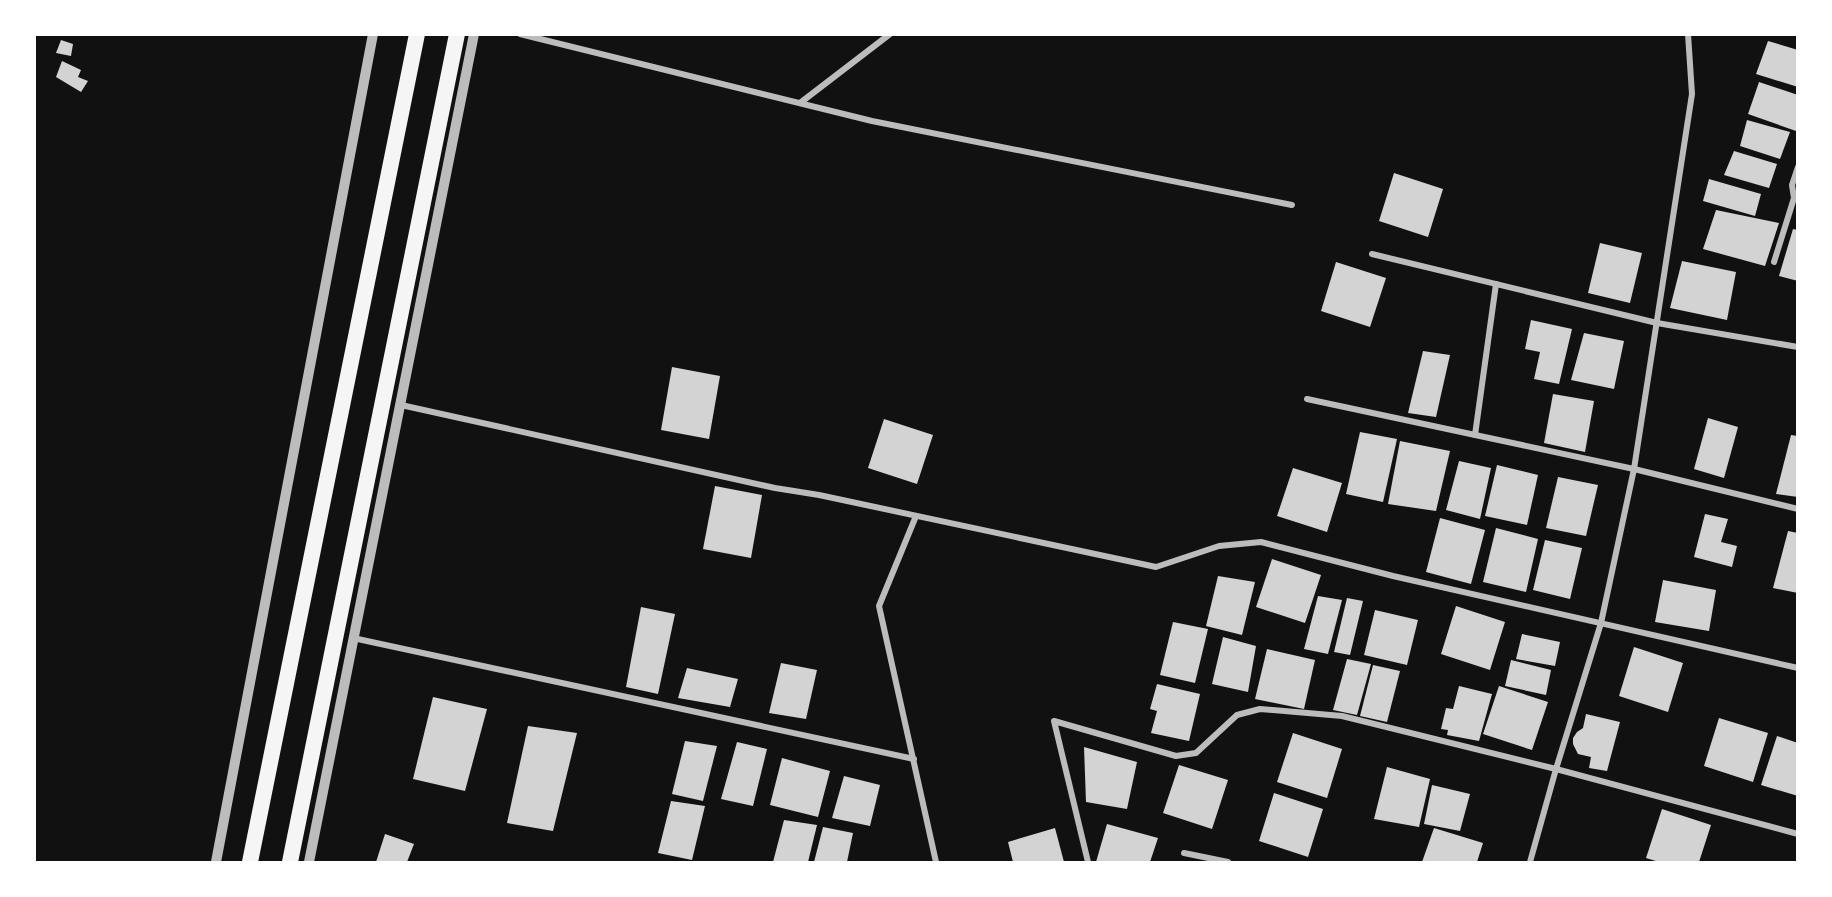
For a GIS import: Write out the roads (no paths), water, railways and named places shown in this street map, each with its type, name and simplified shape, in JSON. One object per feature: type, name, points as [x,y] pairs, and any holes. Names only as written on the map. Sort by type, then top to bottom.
[{"type":"highway","points":[[250,862],[417,34]]},
{"type":"highway","points":[[290,862],[457,34]]},
{"type":"street","points":[[216,862],[374,34]]},
{"type":"street","points":[[309,862],[474,34]]},
{"type":"street","points":[[520,34],[872,121],[1292,205]]},
{"type":"street","points":[[800,103],[890,34]]},
{"type":"street","points":[[1530,862],[1601,623],[1634,469],[1692,94],[1688,34]]},
{"type":"street","points":[[1774,262],[1796,199],[1792,185],[1797,168]]},
{"type":"street","points":[[1372,254],[1657,322],[1797,347]]},
{"type":"street","points":[[1475,435],[1496,285]]},
{"type":"street","points":[[1307,399],[1634,469],[1797,509]]},
{"type":"street","points":[[401,405],[775,488],[819,495],[1156,567],[1218,546],[1261,542],[1393,576],[1797,668]]},
{"type":"street","points":[[916,516],[879,606],[936,862]]},
{"type":"street","points":[[353,639],[914,759]]},
{"type":"street","points":[[1088,862],[1054,721],[1176,756],[1196,753],[1238,715],[1260,709],[1342,716],[1556,769],[1797,834]]},
{"type":"street","points":[[1184,853],[1228,862]]}]
